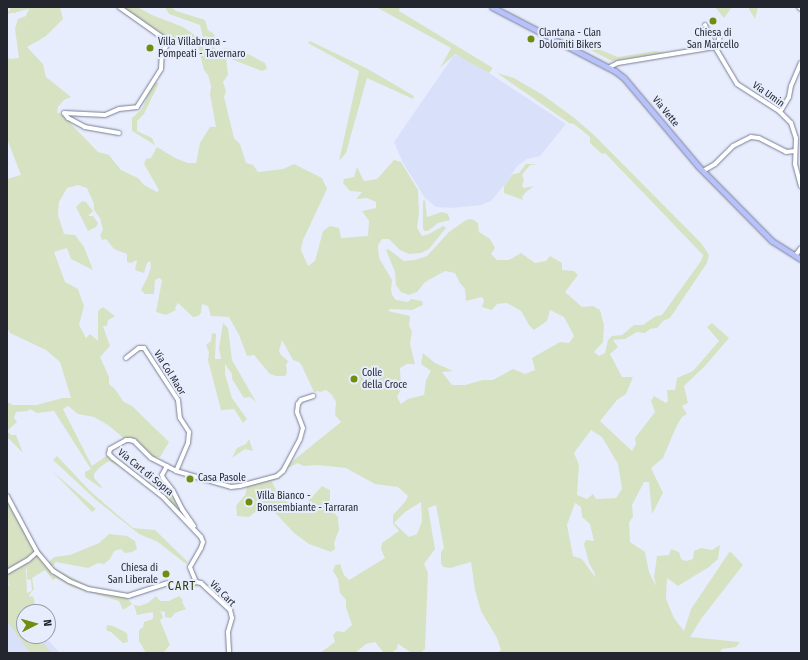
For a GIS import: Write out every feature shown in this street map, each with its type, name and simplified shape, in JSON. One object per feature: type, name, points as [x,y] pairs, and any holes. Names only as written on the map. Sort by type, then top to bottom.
[{"type":"main road","name":"Via Vette","points":[[492,7],[608,68],[624,78],[703,172],[772,241],[798,255],[801,259]]},
{"type":"street","points":[[119,7],[166,40],[167,45],[162,52],[161,69],[137,107],[119,109],[105,115],[64,113],[68,118],[85,127],[119,133]]},
{"type":"street","name":"Via Umin","points":[[705,25],[714,47],[737,84],[780,112],[791,123],[795,130],[799,144],[795,151],[795,164],[801,186]]},
{"type":"street","points":[[608,68],[618,63],[714,47],[719,42],[719,36]]},
{"type":"street","points":[[780,112],[789,97],[791,86],[801,63]]},
{"type":"street","points":[[703,172],[715,164],[733,146],[751,137],[759,138],[786,152],[795,151]]},
{"type":"street","points":[[798,255],[801,248]]},
{"type":"street","name":"Via Col Maor","points":[[126,358],[139,348],[144,348],[178,400],[180,418],[189,432],[188,443],[176,471]]},
{"type":"street","name":"Via Cart di Sopra","points":[[203,542],[197,532],[172,505],[109,454],[110,449],[126,440],[134,441],[151,458],[176,471],[231,487],[240,486],[277,476],[287,466],[300,439],[303,428],[298,412],[298,404],[301,400],[312,396]]},
{"type":"street","points":[[167,466],[162,475],[163,478],[173,491],[182,509],[197,529],[203,542],[190,568],[196,582]]},
{"type":"street","name":"Via Cart","points":[[7,496],[37,552],[53,571],[69,581],[88,589],[128,596],[168,583],[175,586],[184,586],[196,582],[201,583],[216,595],[230,610],[232,618],[228,632],[229,653]]},
{"type":"street","points":[[7,572],[28,560],[37,552]]},
{"type":"shaded area","points":[[454,55],[462,57],[486,71],[566,124],[540,156],[527,159],[517,166],[507,182],[491,201],[481,205],[452,208],[436,207],[425,198],[403,163],[394,142]]},
{"type":"shaded area","points":[[16,619],[16,644],[52,644],[60,653],[7,653],[7,624]]},
{"type":"green space","points":[[11,7],[60,7],[63,19],[46,36],[27,47],[43,64],[46,77],[71,97],[64,100],[58,107],[57,113],[67,114],[71,119],[70,123],[98,152],[109,155],[121,170],[138,178],[144,185],[157,192],[159,190],[144,164],[146,159],[151,158],[157,147],[175,158],[188,163],[196,163],[200,143],[210,127],[216,127],[210,94],[211,86],[208,75],[204,70],[198,46],[188,41],[173,44],[122,7],[137,7],[152,15],[183,27],[193,34],[205,46],[200,25],[169,14],[165,7],[171,7],[176,11],[205,20],[208,30],[214,34],[214,48],[218,50],[228,48],[248,54],[265,63],[267,69],[262,71],[226,57],[228,75],[223,82],[226,91],[224,97],[234,138],[240,144],[246,163],[253,165],[258,172],[283,169],[294,164],[322,178],[327,189],[303,240],[301,250],[308,266],[315,261],[323,231],[330,226],[339,228],[341,238],[368,236],[369,221],[362,211],[376,208],[376,202],[367,198],[356,199],[362,192],[350,191],[343,183],[344,179],[354,177],[357,167],[364,181],[377,179],[394,160],[401,162],[418,190],[419,213],[417,228],[422,236],[429,234],[443,226],[446,228],[429,249],[421,253],[409,254],[400,250],[389,239],[382,239],[378,245],[379,258],[392,280],[392,295],[396,300],[408,302],[411,299],[422,301],[423,305],[412,310],[390,309],[388,311],[410,316],[409,326],[412,331],[410,344],[415,364],[407,364],[400,368],[401,389],[397,397],[401,404],[408,399],[424,395],[426,380],[431,371],[421,364],[423,353],[435,363],[453,371],[442,372],[452,385],[465,385],[483,380],[493,380],[513,369],[525,374],[535,370],[532,358],[560,342],[569,343],[574,336],[564,317],[550,310],[547,321],[534,330],[529,325],[521,311],[507,303],[497,304],[492,310],[482,307],[484,300],[482,297],[466,301],[465,289],[455,273],[445,271],[425,282],[417,292],[409,295],[401,292],[396,285],[395,272],[386,250],[388,249],[404,261],[415,260],[427,256],[449,232],[466,220],[472,219],[478,223],[479,232],[490,239],[495,248],[491,254],[497,260],[509,260],[521,253],[535,263],[546,261],[550,256],[562,263],[562,270],[574,271],[578,275],[565,292],[582,307],[593,306],[600,310],[604,325],[603,342],[594,352],[599,356],[605,353],[608,340],[612,336],[622,335],[634,325],[643,325],[656,316],[662,315],[701,261],[703,255],[605,153],[602,154],[590,143],[590,137],[574,124],[569,123],[497,73],[514,78],[543,95],[573,117],[594,135],[702,244],[709,255],[707,263],[670,318],[663,321],[657,328],[650,329],[645,333],[637,332],[625,339],[613,340],[618,347],[610,354],[622,377],[633,377],[626,394],[617,400],[600,421],[632,451],[636,444],[635,438],[655,412],[651,401],[654,396],[666,403],[668,401],[667,390],[675,390],[677,378],[693,371],[719,341],[707,327],[712,323],[729,338],[705,366],[684,386],[688,403],[682,406],[687,414],[682,417],[677,425],[663,458],[651,468],[663,493],[652,514],[649,482],[644,482],[632,505],[633,517],[629,522],[630,542],[645,552],[649,572],[656,586],[654,577],[657,556],[669,555],[671,549],[679,552],[681,559],[686,561],[693,559],[694,551],[701,548],[712,550],[720,545],[718,559],[709,567],[678,586],[667,578],[666,599],[674,618],[684,631],[691,609],[730,551],[743,565],[701,619],[690,637],[740,642],[736,647],[722,649],[720,652],[723,653],[497,653],[501,650],[497,638],[481,611],[475,590],[471,562],[450,568],[444,567],[441,564],[441,552],[444,548],[436,505],[428,508],[435,549],[424,564],[428,573],[425,649],[420,653],[412,653],[398,644],[397,649],[391,653],[384,653],[375,642],[366,644],[355,653],[320,653],[335,642],[333,635],[337,631],[344,632],[352,625],[346,607],[346,600],[340,593],[338,579],[333,571],[335,565],[340,564],[344,575],[349,580],[385,558],[381,549],[382,543],[399,531],[393,524],[393,515],[405,502],[408,496],[398,487],[375,484],[346,468],[317,465],[303,466],[298,463],[286,469],[289,464],[341,422],[335,415],[336,402],[332,395],[326,390],[314,392],[302,366],[299,362],[293,360],[282,340],[279,351],[288,361],[286,365],[287,373],[285,376],[276,376],[270,374],[254,355],[247,356],[239,335],[229,317],[211,316],[208,306],[202,304],[201,313],[198,316],[193,317],[178,303],[175,308],[176,310],[166,315],[156,312],[162,280],[159,278],[155,280],[154,294],[145,294],[141,290],[151,267],[150,261],[147,263],[144,273],[135,270],[137,260],[131,263],[127,262],[127,254],[114,249],[106,239],[102,240],[100,235],[103,230],[100,218],[94,210],[94,204],[87,188],[78,185],[67,188],[59,202],[58,215],[64,234],[75,235],[84,247],[93,270],[71,259],[67,248],[54,252],[65,282],[78,289],[84,306],[79,325],[86,338],[90,334],[98,341],[98,311],[103,307],[115,316],[108,320],[107,326],[103,326],[110,346],[100,357],[109,377],[109,384],[114,388],[124,402],[132,406],[169,442],[160,457],[151,457],[132,439],[126,440],[108,425],[94,417],[78,414],[68,406],[63,409],[92,466],[109,454],[122,465],[117,465],[109,461],[100,467],[94,474],[94,478],[102,487],[101,488],[85,477],[85,472],[91,469],[54,411],[37,413],[30,409],[28,411],[16,412],[14,418],[17,422],[7,431],[7,402],[13,405],[36,405],[63,398],[71,398],[60,362],[46,350],[10,333],[7,328],[7,179],[21,175],[7,139],[7,54],[9,59],[19,58],[15,29],[18,19],[26,16],[29,9],[7,14]],"holes":[[[591,430],[602,437],[618,464],[622,489],[616,498],[596,499],[593,494],[587,499],[577,495],[579,465],[574,453]],[[421,502],[422,521],[417,534],[409,537],[394,523],[405,512]],[[575,503],[581,507],[582,517],[590,524],[594,541],[586,540],[584,544],[589,563],[595,577],[582,559],[573,556],[567,525]]]},
{"type":"green space","points":[[376,7],[400,7],[399,11],[493,68],[489,73],[455,54],[440,68],[451,48]]},
{"type":"green space","points":[[715,7],[732,7],[724,18]]},
{"type":"green space","points":[[749,7],[758,7],[755,19],[749,9]]},
{"type":"green space","points":[[545,27],[618,57],[655,51],[665,53],[612,61]]},
{"type":"green space","points":[[310,41],[368,69],[414,96],[413,99],[367,78],[346,153],[339,161],[359,71],[308,43]]},
{"type":"green space","points":[[153,83],[159,83],[144,114],[137,121],[137,131],[152,138],[155,145],[132,131],[132,118],[142,109]]},
{"type":"green space","points":[[526,164],[538,164],[530,165],[522,175],[524,180],[522,186],[524,188],[534,186],[522,197],[523,200],[504,193],[504,186],[513,174],[519,173]]},
{"type":"green space","points":[[425,200],[427,217],[442,212],[448,214],[450,220],[438,223],[428,231],[424,231],[423,201]]},
{"type":"green space","points":[[82,201],[86,202],[93,211],[88,216],[93,216],[98,223],[96,227],[88,231],[76,207]]},
{"type":"green space","points":[[223,323],[228,328],[232,360],[256,402],[250,397],[244,398],[232,379],[232,374],[225,364],[225,374],[232,398],[247,419],[243,423],[234,409],[221,410],[208,360],[209,352],[206,345],[211,341],[212,333],[216,334],[215,359],[221,359],[219,348]]},
{"type":"green space","points":[[7,431],[11,435],[16,435],[23,453],[7,437]]},
{"type":"green space","points":[[249,439],[253,451],[245,449],[232,458],[237,448],[246,444]]},
{"type":"green space","points":[[57,456],[91,492],[133,528],[155,530],[188,562],[186,564],[158,542],[139,534],[96,500],[53,460]]},
{"type":"green space","points":[[51,470],[96,509],[92,512]]},
{"type":"green space","points":[[153,476],[158,476],[167,482],[180,503],[174,509],[144,482]]},
{"type":"green space","points":[[280,476],[280,479],[272,481],[273,484],[277,492],[294,509],[303,507],[322,486],[330,490],[330,509],[338,517],[339,530],[334,543],[335,549],[331,552],[309,544],[294,533],[268,505],[264,505],[249,517],[237,516],[236,506],[245,495],[248,484]]},
{"type":"green space","points":[[7,500],[32,545],[40,550],[48,563],[54,557],[70,555],[99,543],[109,534],[127,536],[135,541],[137,549],[132,552],[125,553],[121,549],[114,551],[110,559],[104,564],[98,563],[88,568],[56,562],[52,567],[92,588],[123,593],[132,604],[123,610],[119,601],[72,587],[56,578],[53,580],[45,570],[32,578],[34,589],[29,595],[30,597],[33,596],[35,604],[16,604],[16,634],[9,624],[7,625],[7,585],[9,585],[7,576]],"holes":[[[26,569],[27,579],[31,580],[32,591],[27,593]]]},
{"type":"green space","points":[[156,596],[160,601],[169,601],[179,596],[183,600],[182,602],[186,609],[175,613],[171,618],[165,617],[165,612],[157,611],[161,612],[163,618],[160,620],[170,645],[163,653],[146,653],[139,641],[139,630],[143,627],[144,622],[153,619],[153,612],[137,615],[134,605],[139,606],[148,603]]},
{"type":"green space","points":[[107,625],[113,626],[127,633],[128,642],[123,643],[111,632],[106,630]]},
{"type":"green space","points":[[23,644],[44,644],[52,653],[30,653]]},
{"type":"place","name":"Chiesa di San Marcello","points":[[713,21]]},
{"type":"place","name":"Clantana - Clan Dolomiti Bikers","points":[[531,39]]},
{"type":"place","name":"Villa Villabruna - Pompeati - Tavernaro","points":[[150,48]]},
{"type":"place","name":"Colle della Croce","points":[[354,379]]},
{"type":"place","name":"Casa Pasole","points":[[190,479]]},
{"type":"place","name":"Villa Bianco - Bonsembiante - Tarraran","points":[[249,502]]},
{"type":"place","name":"Chiesa di San Liberale","points":[[166,574]]},
{"type":"district","name":"CART","points":[[182,587]]}]
